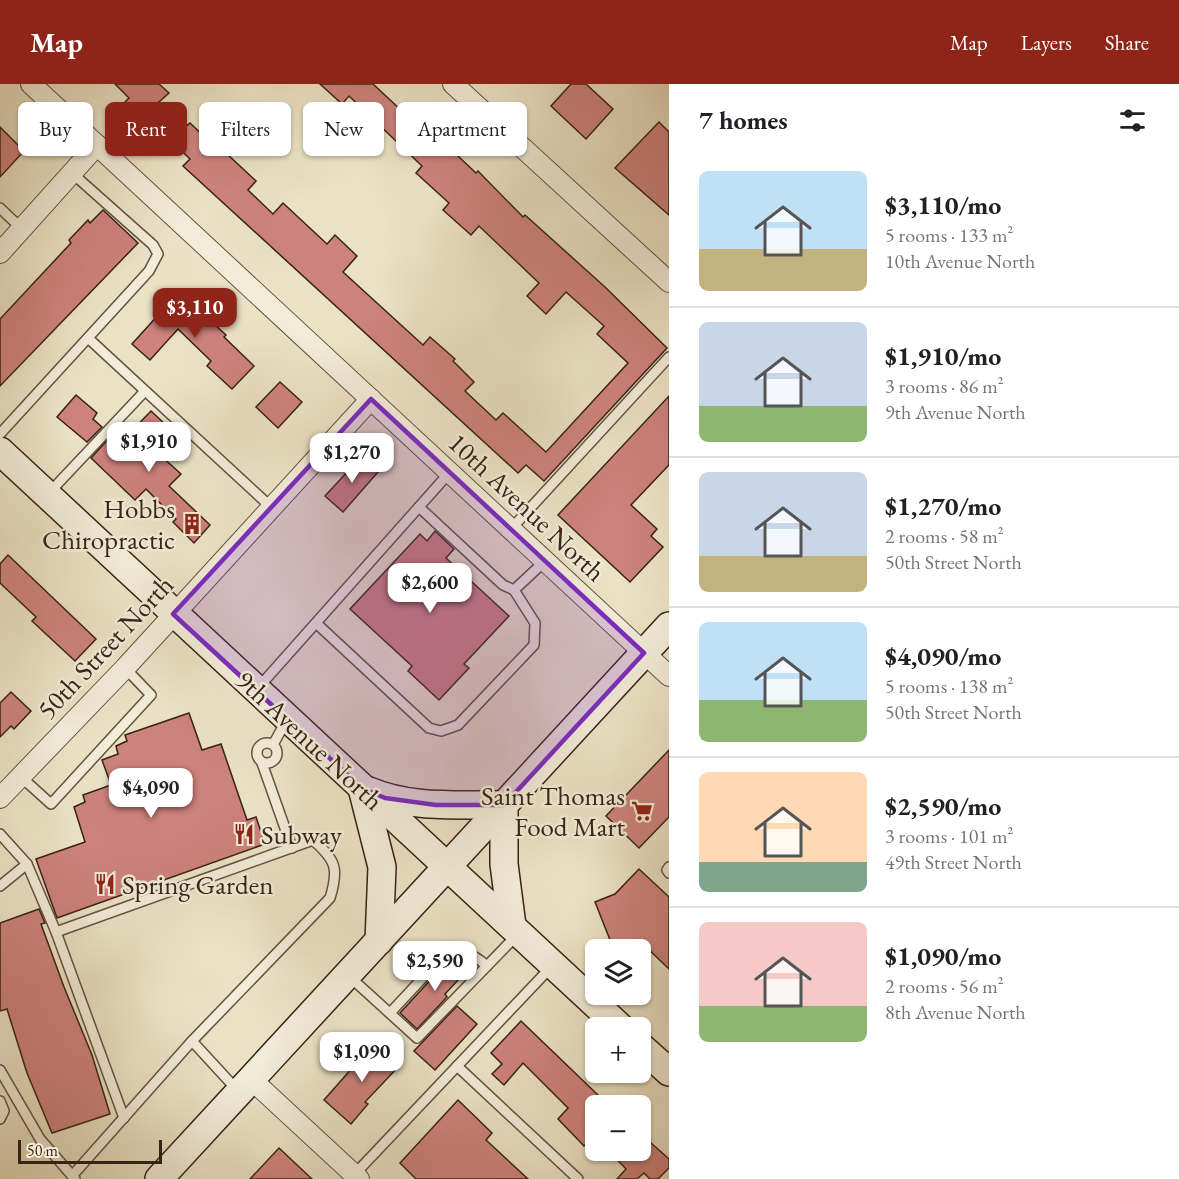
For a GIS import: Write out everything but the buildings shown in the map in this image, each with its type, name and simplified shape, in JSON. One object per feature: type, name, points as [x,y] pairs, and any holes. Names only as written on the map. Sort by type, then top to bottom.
[{"type":"main road","name":"9th Avenue North","points":[[0,451],[609,1017]]},
{"type":"main road","points":[[159,1179],[669,626]]},
{"type":"main road","points":[[362,788],[385,798],[436,805],[504,805]]},
{"type":"main road","points":[[362,788],[382,867],[379,941]]},
{"type":"main road","points":[[504,805],[504,864],[516,930]]},
{"type":"main road","points":[[651,1056],[669,1072]]},
{"type":"street","name":"10th Avenue North","points":[[31,84],[669,676]]},
{"type":"street","points":[[453,84],[669,282]]},
{"type":"street","points":[[0,253],[97,145]]},
{"type":"street","name":"50th Street North","points":[[0,798],[124,668],[371,399]]},
{"type":"street","points":[[245,1086],[354,1178]]},
{"type":"lane","points":[[0,434],[149,271],[158,254],[153,245],[72,173]]},
{"type":"lane","points":[[0,208],[22,229]]},
{"type":"lane","points":[[88,338],[271,507]]},
{"type":"lane","points":[[511,529],[669,357]]},
{"type":"lane","points":[[46,495],[145,391]]},
{"type":"lane","points":[[256,691],[450,472]]},
{"type":"lane","points":[[316,623],[429,728],[441,731],[458,725],[534,645],[535,623],[514,590],[503,585],[419,507]]},
{"type":"lane","points":[[514,590],[545,561]]},
{"type":"lane","points":[[20,776],[51,804],[151,695],[124,668]]},
{"type":"lane","points":[[262,763],[268,764],[277,756],[274,743],[287,719]]},
{"type":"lane","points":[[274,743],[266,742],[256,752],[292,848]]},
{"type":"lane","points":[[0,834],[27,864],[56,932],[124,1118]]},
{"type":"lane","points":[[0,1070],[40,1139],[73,1177],[192,1041],[330,898],[337,876],[330,855],[313,840],[56,932]]},
{"type":"lane","points":[[0,886],[27,864]]},
{"type":"lane","points":[[669,867],[666,870],[669,873]]},
{"type":"lane","points":[[348,975],[417,1038],[487,966],[516,930]]},
{"type":"lane","points":[[390,1013],[443,956],[453,950],[465,951],[487,966]]},
{"type":"lane","points":[[354,1178],[553,965]]},
{"type":"lane","points":[[192,1041],[245,1086]]},
{"type":"lane","points":[[457,1066],[578,1179]]},
{"type":"lane","points":[[0,1101],[4,1111],[0,1119]]},
{"type":"highlighted area","points":[[371,399],[644,653],[504,805],[436,805],[385,798],[362,788],[173,614]]},
{"type":"place","name":"Hobbs Chiropractic","points":[[192,524]]},
{"type":"place","name":"Saint Thomas Food Mart","points":[[642,811]]},
{"type":"place","name":"Subway","points":[[244,834]]},
{"type":"place","name":"Spring Garden","points":[[105,884]]}]
